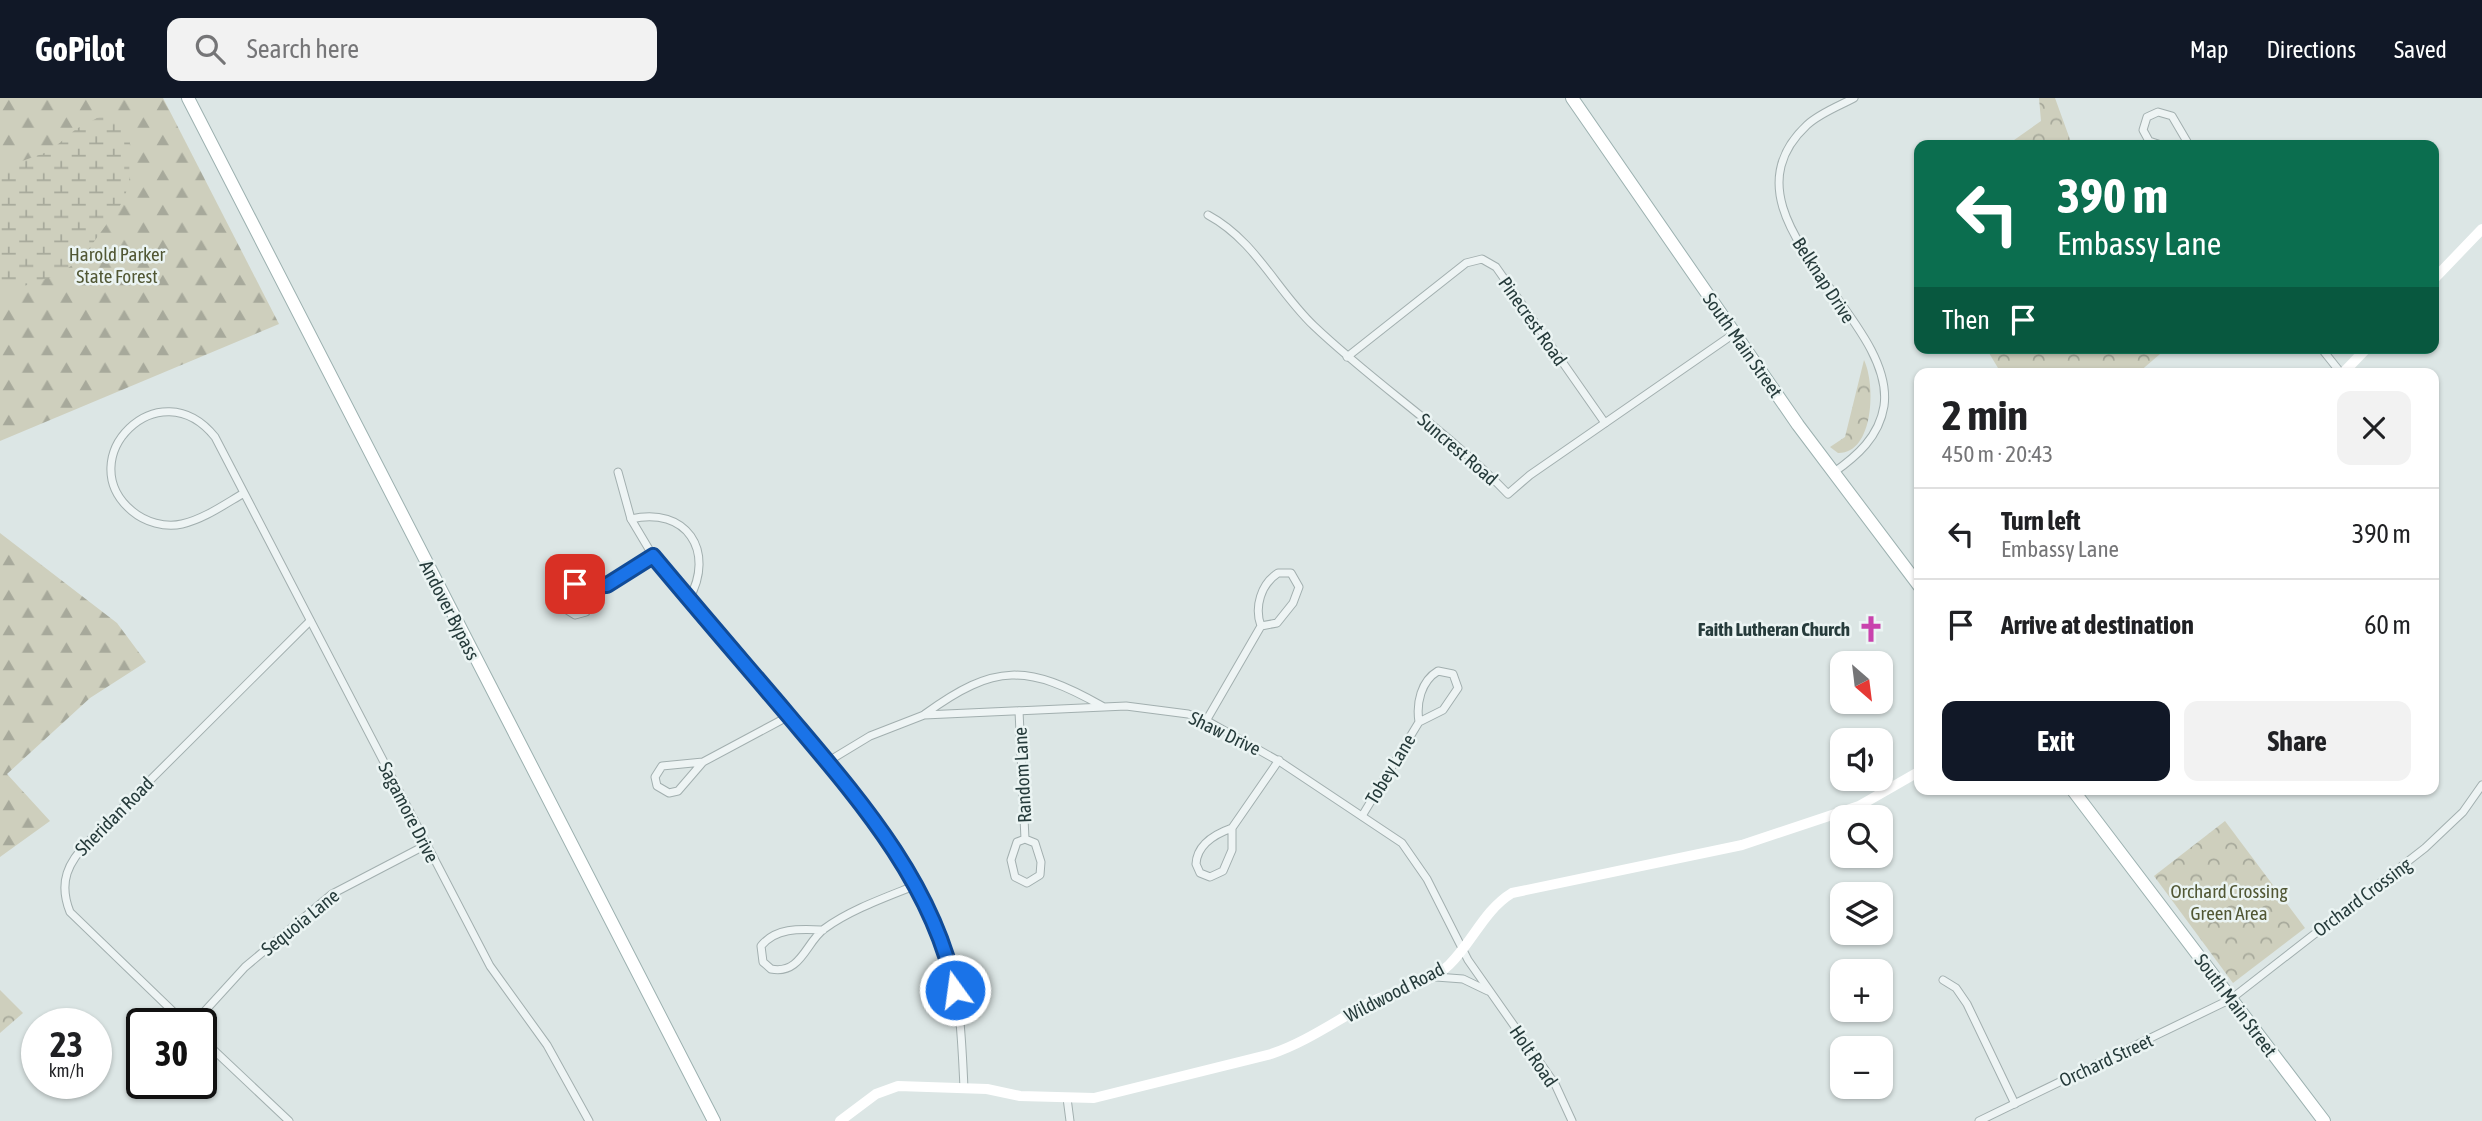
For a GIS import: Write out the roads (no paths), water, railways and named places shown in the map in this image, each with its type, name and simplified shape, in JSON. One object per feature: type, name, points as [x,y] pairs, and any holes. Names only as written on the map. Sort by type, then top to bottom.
[{"type":"main road","name":"Andover Bypass","points":[[188,98],[714,1121]]},
{"type":"main road","name":"South Main Street","points":[[1572,98],[1833,473],[1914,579]]},
{"type":"main road","name":"South Main Street","points":[[2077,795],[2324,1121]]},
{"type":"street","name":"Belknap Drive","points":[[1833,473],[1859,453],[1875,430],[1884,407],[1883,386],[1872,354],[1792,231],[1781,201],[1780,185],[1781,169],[1797,137],[1808,124],[1854,98]]},
{"type":"street","points":[[2149,140],[2143,130],[2147,117],[2158,111],[2172,116],[2186,140]]},
{"type":"street","name":"Suncrest Road","points":[[1208,215],[1254,251],[1311,324],[1347,358],[1475,462],[1508,494],[1735,333]]},
{"type":"street","points":[[2439,274],[2482,229]]},
{"type":"street","name":"Pinecrest Road","points":[[1347,358],[1466,262],[1482,258],[1496,267],[1605,423]]},
{"type":"street","points":[[2327,354],[2338,368]]},
{"type":"street","points":[[2347,368],[2361,354]]},
{"type":"street","name":"Sagamore Drive","points":[[244,493],[189,522],[167,525],[146,520],[128,508],[116,490],[111,468],[116,447],[128,428],[146,416],[168,411],[190,416],[215,437],[501,986],[547,1045],[589,1121]]},
{"type":"street","points":[[618,472],[631,519],[653,556],[877,823],[914,886],[933,921],[950,967],[960,1017],[964,1088]]},
{"type":"street","points":[[631,519],[648,515],[666,517],[687,531],[700,561],[697,586],[689,599]]},
{"type":"street","points":[[607,585],[571,585],[563,592],[562,607],[570,614],[586,612],[607,585],[653,556]]},
{"type":"street","points":[[1206,721],[1261,626],[1279,621],[1293,603],[1299,587],[1291,573],[1278,573],[1266,585],[1256,609],[1261,626]]},
{"type":"street","name":"Sheridan Road","points":[[169,1008],[70,912],[64,891],[67,870],[89,841],[310,621]]},
{"type":"street","name":"Tobey Lane","points":[[1362,816],[1419,722],[1419,696],[1430,677],[1438,671],[1453,674],[1458,688],[1451,702],[1437,714],[1419,722]]},
{"type":"street","points":[[924,715],[970,684],[1009,675],[1046,678],[1103,706]]},
{"type":"street","name":"Shaw Drive","points":[[827,762],[870,736],[924,715],[1103,706],[1152,708],[1188,714],[1279,760],[1392,834],[1409,852],[1462,948]]},
{"type":"street","name":"Random Lane","points":[[1019,711],[1025,839]]},
{"type":"street","points":[[704,762],[662,766],[656,773],[655,782],[660,790],[673,793],[704,762],[789,716]]},
{"type":"street","points":[[1232,828],[1232,850],[1223,871],[1210,877],[1200,873],[1196,864],[1200,850],[1213,836],[1232,828],[1279,760]]},
{"type":"street","name":"Wildwood Road","points":[[840,1121],[876,1094],[898,1086],[964,1088],[1020,1096],[1067,1098],[1111,1095],[1271,1054],[1297,1043],[1371,1002],[1429,979],[1449,965],[1498,903],[1521,890],[1632,870],[1753,842],[1859,806],[1914,774]]},
{"type":"street","name":"Orchard Crossing","points":[[2231,999],[2434,841],[2463,811],[2482,785]]},
{"type":"street","name":"Random Lane","points":[[1025,839],[1035,843],[1041,862],[1040,875],[1027,883],[1015,877],[1011,860],[1017,842],[1025,839]]},
{"type":"street","name":"Sequoia Lane","points":[[207,1008],[245,967],[332,894],[426,845]]},
{"type":"street","points":[[822,930],[805,955],[792,965],[776,970],[763,962],[761,946],[769,938],[789,930],[822,930],[914,886]]},
{"type":"street","name":"Holt Road","points":[[1462,948],[1555,1084],[1572,1121]]},
{"type":"street","name":"Holt Road","points":[[1429,979],[1442,976],[1463,979],[1492,994]]},
{"type":"street","points":[[1943,980],[1963,996],[2015,1104]]},
{"type":"street","name":"Orchard Street","points":[[1979,1121],[2231,999]]},
{"type":"street","points":[[217,1053],[289,1121]]},
{"type":"street","points":[[1067,1098],[1070,1121]]},
{"type":"place","name":"Faith Lutheran Church","points":[[1871,629]]},
{"type":"park label","name":"Harold Parker State Forest","points":[[117,265]]},
{"type":"park label","name":"Orchard Crossing Green Area","points":[[2229,902]]}]
